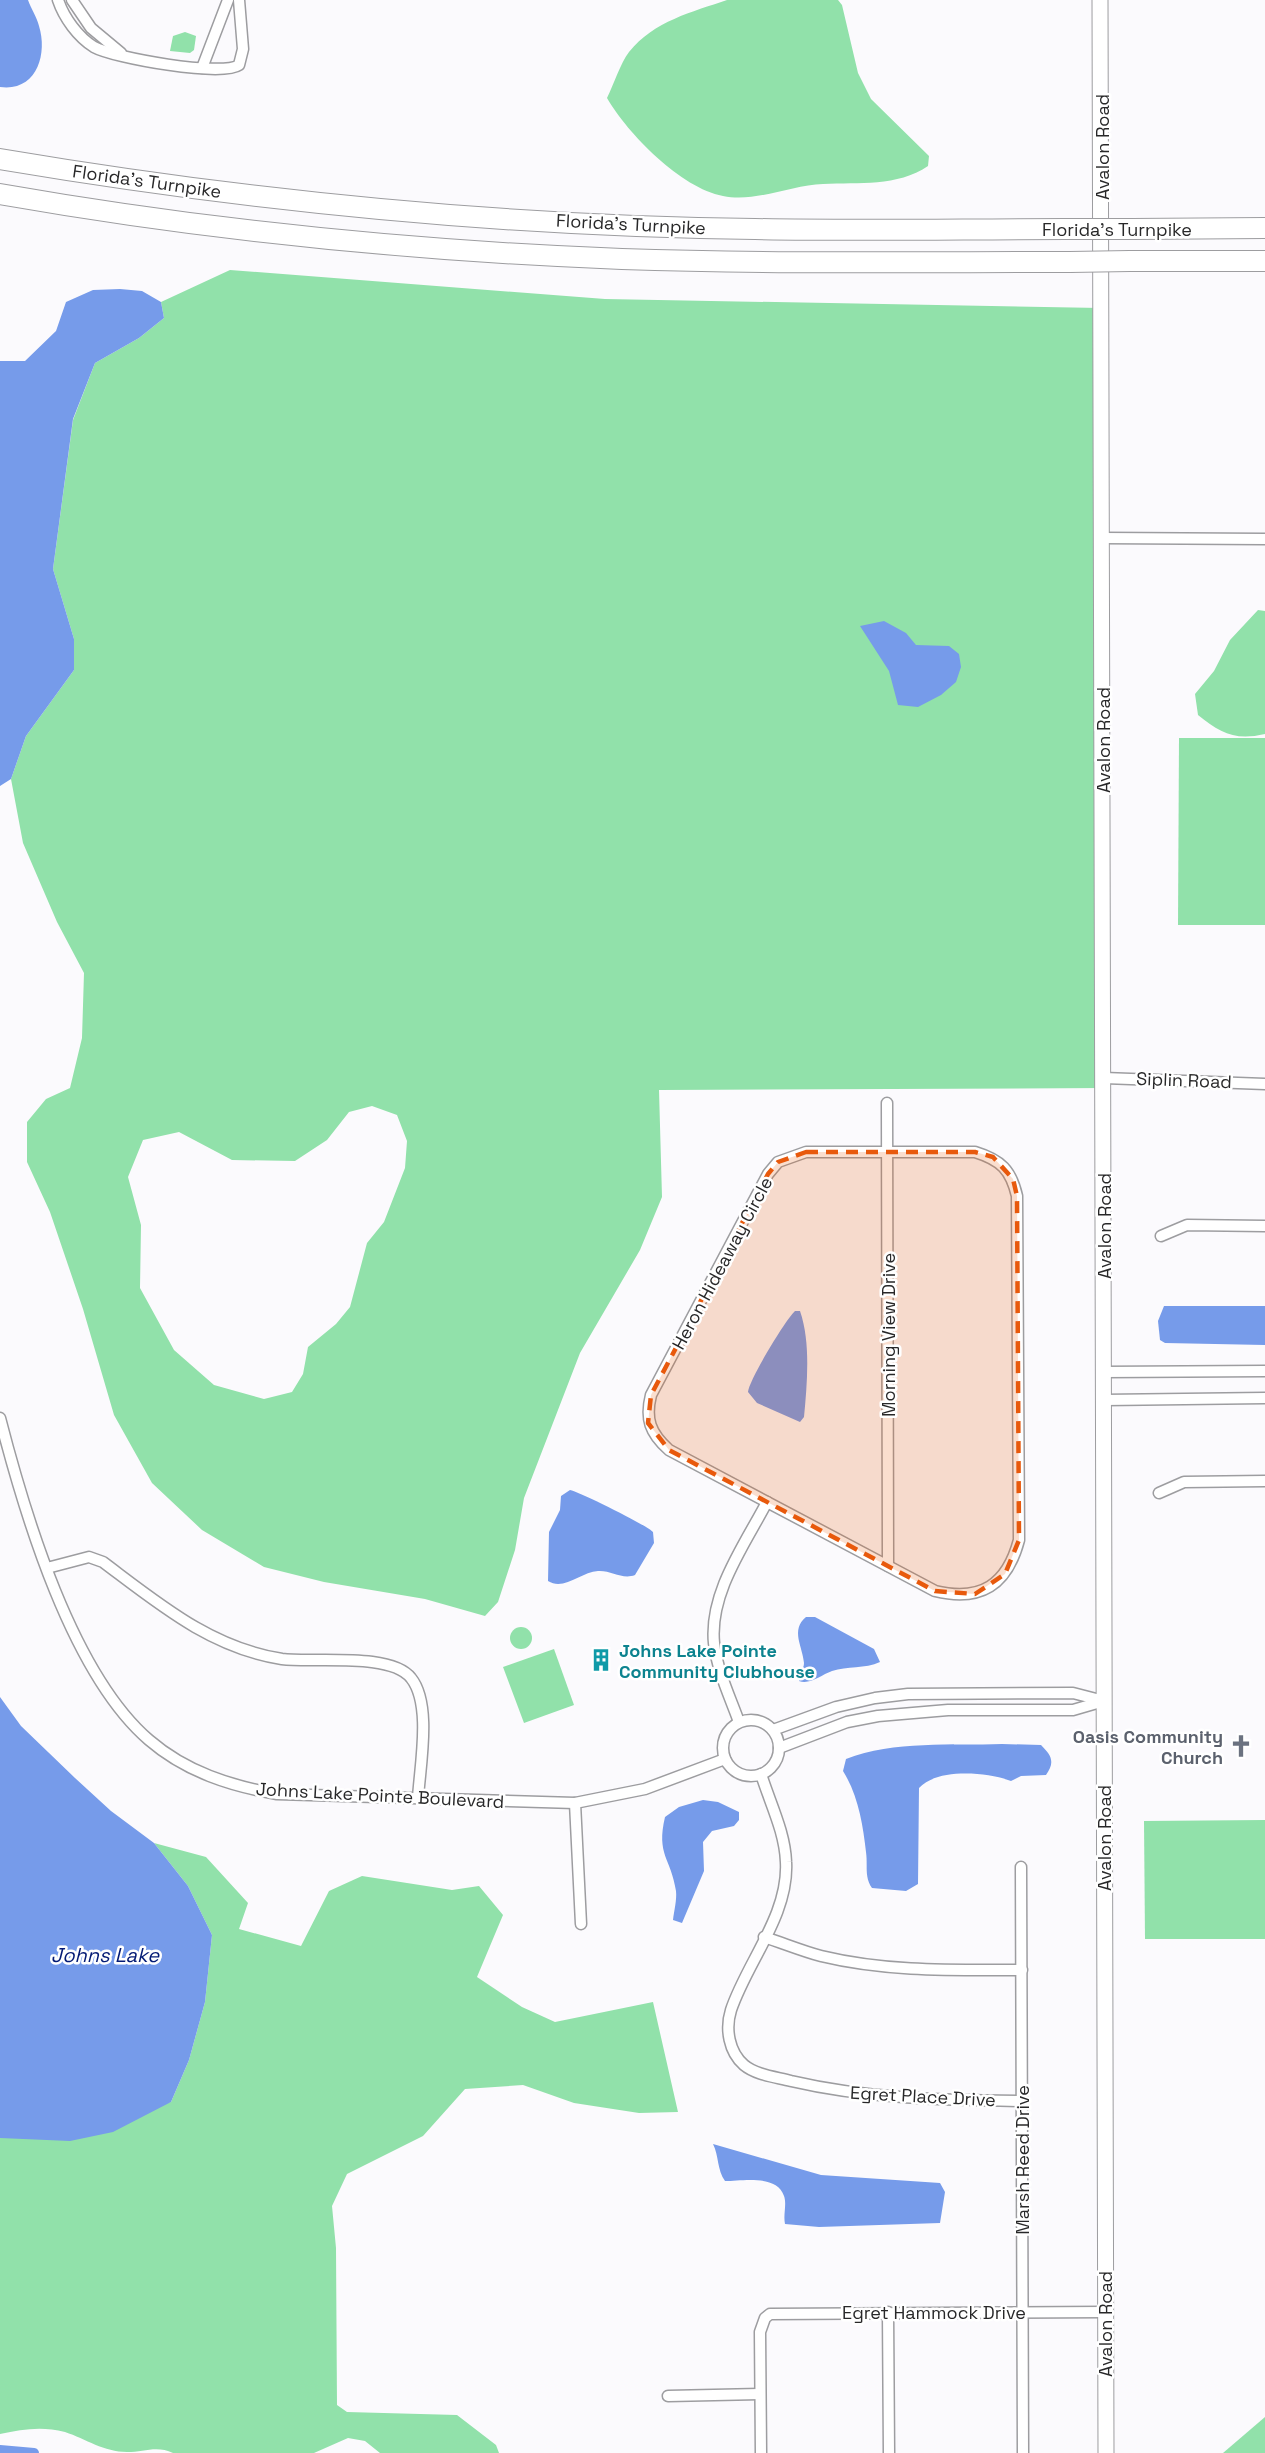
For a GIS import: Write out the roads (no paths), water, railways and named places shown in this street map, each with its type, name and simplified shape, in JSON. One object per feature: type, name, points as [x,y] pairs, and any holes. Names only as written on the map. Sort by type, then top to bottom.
[{"type":"highway","name":"Florida's Turnpike","points":[[0,159],[348,206],[485,217],[753,230],[1265,228]]},
{"type":"highway","name":"Florida's Turnpike","points":[[0,194],[188,222],[482,251],[622,259],[1265,261]]},
{"type":"main road","name":"Avalon Road","points":[[1100,0],[1106,2453]]},
{"type":"street","points":[[58,0],[71,26],[82,38],[105,52],[129,58],[202,68],[233,69],[242,59],[239,0]]},
{"type":"street","points":[[72,0],[91,28],[111,47],[129,58]]},
{"type":"street","points":[[202,68],[228,0]]},
{"type":"street","points":[[1102,538],[1265,539]]},
{"type":"street","name":"Siplin Road","points":[[1104,1078],[1265,1084]]},
{"type":"street","name":"Morning View Drive","points":[[887,1103],[888,1566]]},
{"type":"street","name":"Heron Hideaway Circle","points":[[806,1152],[975,1152],[993,1158],[1006,1167],[1013,1179],[1017,1196],[1018,1540],[1014,1558],[1005,1574],[992,1586],[975,1594],[954,1596],[935,1591],[767,1502],[669,1450],[656,1438],[648,1423],[647,1410],[651,1395],[768,1174],[778,1162],[806,1152]]},
{"type":"street","points":[[1161,1236],[1187,1225],[1265,1226]]},
{"type":"street","points":[[1104,1372],[1265,1371]]},
{"type":"street","points":[[1104,1400],[1265,1398]]},
{"type":"street","name":"Johns Lake Pointe Boulevard","points":[[0,1418],[14,1474],[47,1568],[85,1656],[115,1706],[150,1741],[196,1771],[240,1788],[277,1794],[575,1803],[645,1789],[725,1759]]},
{"type":"street","points":[[1159,1493],[1184,1482],[1265,1481]]},
{"type":"street","points":[[740,1722],[718,1662],[714,1621],[727,1579],[767,1502]]},
{"type":"street","points":[[47,1568],[89,1557],[103,1562],[189,1626],[217,1640],[253,1653],[284,1659],[379,1663],[397,1667],[409,1675],[419,1689],[423,1706],[418,1798]]},
{"type":"street","points":[[772,1730],[836,1707],[875,1698],[948,1692],[1073,1693],[1104,1701]]},
{"type":"street","points":[[948,1692],[948,1710]]},
{"type":"street","points":[[779,1748],[847,1722],[909,1712],[1073,1710],[1104,1701]]},
{"type":"street","points":[[753,1720],[764,1723],[772,1730],[779,1748],[777,1760],[771,1768],[761,1774],[742,1775],[732,1769],[725,1759],[724,1737],[740,1722],[753,1720]]},
{"type":"street","name":"Egret Place Drive","points":[[761,1774],[782,1834],[786,1862],[785,1886],[730,2012],[728,2032],[732,2050],[744,2065],[761,2074],[849,2093],[929,2100],[1022,2101]]},
{"type":"street","points":[[575,1803],[581,1924]]},
{"type":"street","name":"Marsh Reed Drive","points":[[1022,1867],[1023,2453]]},
{"type":"street","points":[[764,1937],[820,1956],[869,1965],[920,1970],[1022,1970]]},
{"type":"street","name":"Egret Hammock Drive","points":[[760,2394],[760,2332],[765,2318],[776,2312],[1105,2312]]},
{"type":"street","points":[[888,2312],[889,2453]]},
{"type":"street","points":[[668,2396],[760,2394],[761,2453]]},
{"type":"water","points":[[0,0],[28,0],[38,23],[41,37],[40,59],[31,78],[23,84],[12,87],[0,87]]},
{"type":"water","points":[[93,290],[142,291],[161,302],[164,318],[139,338],[95,363],[73,419],[53,569],[74,639],[74,670],[26,736],[11,779],[0,786],[0,361],[25,361],[56,331],[66,302]]},
{"type":"water","points":[[884,621],[906,633],[916,645],[949,646],[959,654],[961,667],[956,682],[941,695],[918,707],[898,705],[889,671],[860,626]]},
{"type":"water","points":[[1164,1306],[1265,1306],[1265,1345],[1165,1343],[1160,1340],[1158,1321]]},
{"type":"water","points":[[795,1311],[800,1311],[807,1350],[804,1417],[800,1422],[757,1403],[748,1392],[754,1375],[768,1350]]},
{"type":"water","points":[[570,1490],[653,1532],[654,1543],[635,1575],[626,1576],[598,1571],[560,1584],[548,1581],[549,1532],[560,1510],[561,1496]]},
{"type":"water","points":[[806,1617],[815,1617],[874,1649],[880,1662],[832,1671],[807,1682],[799,1681],[804,1663],[798,1633],[801,1622]]},
{"type":"water","name":"Johns Lake","points":[[0,1697],[21,1726],[75,1778],[111,1811],[154,1843],[188,1886],[212,1935],[205,2002],[189,2060],[171,2102],[113,2132],[70,2141],[0,2138]]},
{"type":"water","points":[[1041,1745],[1051,1759],[1051,1766],[1046,1775],[1021,1776],[1011,1781],[989,1775],[963,1774],[938,1777],[927,1782],[919,1788],[918,1884],[906,1891],[872,1888],[867,1875],[867,1857],[859,1810],[843,1771],[846,1759],[864,1753],[903,1746]]},
{"type":"water","points":[[703,1800],[718,1802],[739,1812],[739,1820],[734,1826],[712,1831],[703,1842],[704,1871],[682,1923],[673,1920],[676,1891],[663,1848],[665,1817],[679,1807]]},
{"type":"water","points":[[713,2144],[821,2175],[940,2183],[945,2192],[940,2223],[819,2227],[785,2224],[785,2199],[780,2189],[774,2184],[758,2180],[725,2181]]},
{"type":"waterway","points":[[0,2450],[34,2453]]},
{"type":"place","name":"Johns Lake Pointe Community Clubhouse","points":[[601,1660]]},
{"type":"place","name":"Oasis Community Church","points":[[1241,1746]]}]
